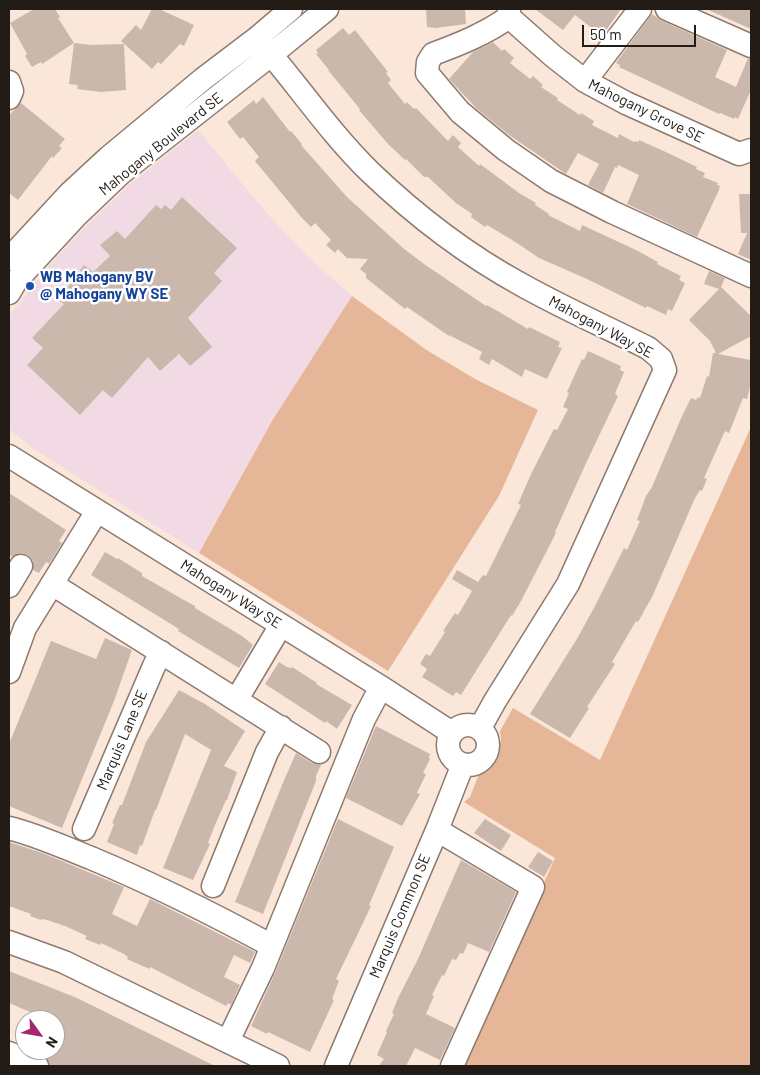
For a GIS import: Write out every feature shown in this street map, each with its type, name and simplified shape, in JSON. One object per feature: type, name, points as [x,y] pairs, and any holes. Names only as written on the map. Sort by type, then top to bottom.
[{"type":"street","name":"Mahogany Boulevard SE","points":[[9,293],[16,282],[76,216],[121,173],[265,46],[292,9]]},
{"type":"street","name":"Mahogany Boulevard SE","points":[[9,259],[70,193],[109,157],[203,79],[265,46],[327,9]]},
{"type":"street","points":[[585,81],[640,9]]},
{"type":"street","points":[[667,9],[751,46]]},
{"type":"street","points":[[509,13],[495,28],[471,40],[433,54],[428,62],[427,73],[460,112],[506,150],[551,181],[612,212],[751,276]]},
{"type":"street","name":"Mahogany Grove SE","points":[[509,13],[552,56],[585,81],[626,104],[720,147],[739,154],[751,150]]},
{"type":"street","name":"Mahogany Way SE","points":[[265,46],[341,142],[400,200],[424,220],[473,255],[521,285],[648,348],[661,360],[665,370],[568,584],[480,728]]},
{"type":"street","points":[[9,82],[12,91],[9,98]]},
{"type":"street","name":"Mahogany Way SE","points":[[9,456],[381,687],[452,734]]},
{"type":"street","points":[[9,672],[14,645],[97,511]]},
{"type":"street","points":[[9,586],[21,566]]},
{"type":"street","points":[[52,584],[319,752]]},
{"type":"street","points":[[237,700],[281,625]]},
{"type":"street","name":"Marquis Lane SE","points":[[84,829],[154,666],[162,652]]},
{"type":"street","points":[[228,1042],[272,946],[364,719],[381,687]]},
{"type":"street","points":[[468,725],[480,728],[487,738],[488,750],[485,756],[475,764],[463,764],[452,757],[448,746],[456,729],[468,725]]},
{"type":"street","points":[[213,886],[266,752],[281,727]]},
{"type":"street","name":"Marquis Common SE","points":[[336,1066],[437,830],[463,764]]},
{"type":"street","points":[[9,828],[32,834],[120,871],[202,908],[272,946]]},
{"type":"street","points":[[437,830],[533,887],[452,1066]]},
{"type":"street","points":[[9,942],[64,962],[278,1066]]},
{"type":"street","points":[[9,1054],[37,1066]]},
{"type":"shaded area","points":[[198,130],[264,210],[308,257],[352,296],[272,421],[199,553],[32,448],[9,429],[9,316],[46,269],[84,228],[129,185]]},
{"type":"shaded area","points":[[352,296],[428,351],[477,380],[538,410],[499,496],[388,671],[199,553],[272,421]]},
{"type":"shaded area","points":[[751,427],[751,1066],[461,1066],[555,858],[464,802],[470,797],[479,774],[494,763],[498,755],[501,738],[500,731],[513,708],[600,760]]},
{"type":"building","points":[[34,9],[55,9],[60,17],[58,18],[74,43],[42,64],[41,62],[32,67],[10,23]]},
{"type":"building","points":[[152,9],[159,9],[194,25],[184,46],[180,44],[161,64],[158,62],[152,69],[121,41],[136,25],[141,30]]},
{"type":"building","points":[[426,9],[465,9],[466,24],[436,28],[427,27]]},
{"type":"building","points":[[535,9],[621,9],[602,36],[575,15],[563,30]]},
{"type":"building","points":[[706,9],[746,9],[751,11],[751,29]]},
{"type":"building","points":[[652,14],[662,21],[727,50],[715,77],[736,87],[748,58],[751,59],[751,90],[738,119],[719,114],[619,67],[620,65],[616,63]]},
{"type":"building","points":[[343,28],[349,35],[355,30],[388,72],[386,73],[391,80],[388,83],[405,104],[407,102],[414,109],[416,108],[448,141],[453,135],[461,143],[458,147],[479,166],[480,164],[519,193],[536,203],[535,205],[548,215],[580,231],[582,225],[636,250],[658,262],[657,264],[681,276],[679,280],[685,283],[672,311],[668,309],[666,315],[647,306],[646,308],[539,258],[487,225],[485,227],[471,217],[472,214],[456,203],[428,177],[424,177],[388,144],[316,54],[318,53],[316,50]]},
{"type":"building","points":[[493,42],[502,51],[504,49],[514,58],[510,63],[530,79],[533,76],[543,85],[541,87],[558,98],[557,100],[580,115],[581,113],[594,121],[592,125],[618,138],[619,134],[634,142],[639,140],[668,153],[697,167],[696,169],[705,173],[703,177],[718,183],[717,185],[720,186],[719,190],[697,237],[627,204],[639,175],[618,165],[617,168],[615,167],[603,193],[588,185],[599,164],[578,153],[566,174],[509,135],[476,108],[449,79],[473,52]]},
{"type":"building","points":[[74,43],[91,45],[124,44],[126,90],[101,92],[77,89],[78,85],[69,84]]},
{"type":"building","points":[[263,97],[290,132],[347,197],[403,248],[486,306],[528,329],[529,327],[560,342],[558,347],[562,348],[547,379],[525,369],[522,377],[492,359],[489,365],[479,359],[482,352],[449,336],[407,307],[405,309],[366,278],[366,274],[360,269],[368,259],[347,258],[338,249],[335,253],[326,245],[331,240],[315,223],[311,227],[302,218],[255,161],[259,157],[243,137],[240,139],[227,122],[254,100],[256,104]]},
{"type":"building","points":[[21,103],[65,139],[59,146],[62,148],[53,158],[52,156],[18,200],[9,193],[9,115]]},
{"type":"building","points":[[739,194],[751,194],[751,260],[738,254],[747,233],[741,233]]},
{"type":"building","points":[[182,197],[237,248],[214,273],[222,281],[188,318],[212,347],[190,366],[179,354],[160,371],[148,357],[112,398],[103,390],[80,415],[27,365],[43,348],[32,338],[64,304],[58,300],[84,265],[93,272],[110,256],[100,245],[117,231],[125,239],[156,205],[161,209],[165,205],[171,210]]},
{"type":"building","points":[[709,271],[725,278],[721,287],[751,316],[751,336],[718,354],[751,360],[751,383],[747,399],[743,398],[729,433],[725,431],[704,478],[707,479],[702,491],[700,490],[695,498],[653,595],[612,662],[615,664],[587,707],[589,708],[570,738],[530,714],[578,637],[624,548],[627,550],[640,521],[637,520],[646,496],[652,487],[682,416],[691,398],[696,400],[698,397],[700,398],[707,376],[709,377],[713,353],[716,353],[710,341],[689,320],[719,289],[704,284]]},
{"type":"building","points":[[588,351],[621,366],[620,370],[624,372],[615,394],[618,396],[556,533],[521,601],[461,695],[456,692],[453,696],[422,677],[427,669],[420,664],[426,654],[430,656],[445,632],[443,631],[455,613],[458,615],[472,591],[452,579],[457,570],[478,582],[483,575],[486,576],[521,505],[518,504],[532,472],[554,429],[557,430],[568,409],[563,407],[569,393],[567,392],[582,359],[584,360]]},
{"type":"building","points":[[9,493],[66,530],[59,541],[62,543],[49,564],[46,562],[39,573],[33,570],[33,560],[28,555],[21,553],[12,557],[9,554]]},
{"type":"building","points":[[105,552],[142,573],[142,576],[195,606],[195,608],[242,636],[253,645],[239,668],[91,575]]},
{"type":"building","points":[[105,638],[132,650],[114,701],[62,828],[9,806],[9,744],[51,641],[96,659]]},
{"type":"building","points":[[279,662],[287,667],[292,667],[316,684],[352,705],[337,729],[265,684]]},
{"type":"building","points":[[179,690],[205,704],[245,731],[224,766],[237,772],[208,843],[210,844],[193,880],[163,868],[211,750],[185,734],[137,855],[107,842],[114,824],[112,823],[120,805],[122,805],[146,742]]},
{"type":"building","points":[[376,726],[430,754],[430,759],[423,773],[426,774],[417,793],[420,794],[402,826],[346,798]]},
{"type":"building","points":[[296,753],[312,763],[321,765],[263,914],[235,902]]},
{"type":"building","points":[[338,819],[394,847],[369,905],[371,906],[336,979],[339,981],[332,999],[334,1000],[310,1052],[251,1026],[275,973]]},
{"type":"building","points":[[485,819],[511,835],[501,851],[474,833]]},
{"type":"building","points":[[9,842],[45,854],[124,887],[112,914],[137,926],[150,899],[255,952],[250,963],[234,955],[224,977],[240,985],[231,1005],[228,1003],[226,1006],[150,967],[150,969],[127,959],[128,957],[124,954],[101,943],[100,945],[85,939],[87,936],[65,926],[41,920],[9,906]]},
{"type":"building","points":[[538,852],[553,861],[544,877],[528,867]]},
{"type":"building","points":[[461,860],[516,892],[489,952],[468,943],[463,954],[460,953],[456,960],[452,959],[432,995],[434,996],[426,1014],[455,1028],[440,1060],[415,1048],[406,1066],[379,1066],[384,1059],[377,1055],[394,1014],[392,1013],[418,959]]},
{"type":"building","points":[[9,971],[77,998],[215,1066],[50,1066],[48,1060],[65,1060],[65,1010],[25,1010],[9,1003]]},
{"type":"place","name":"WB Mahogany BV @ Mahogany WY SE","points":[[30,286]]}]
